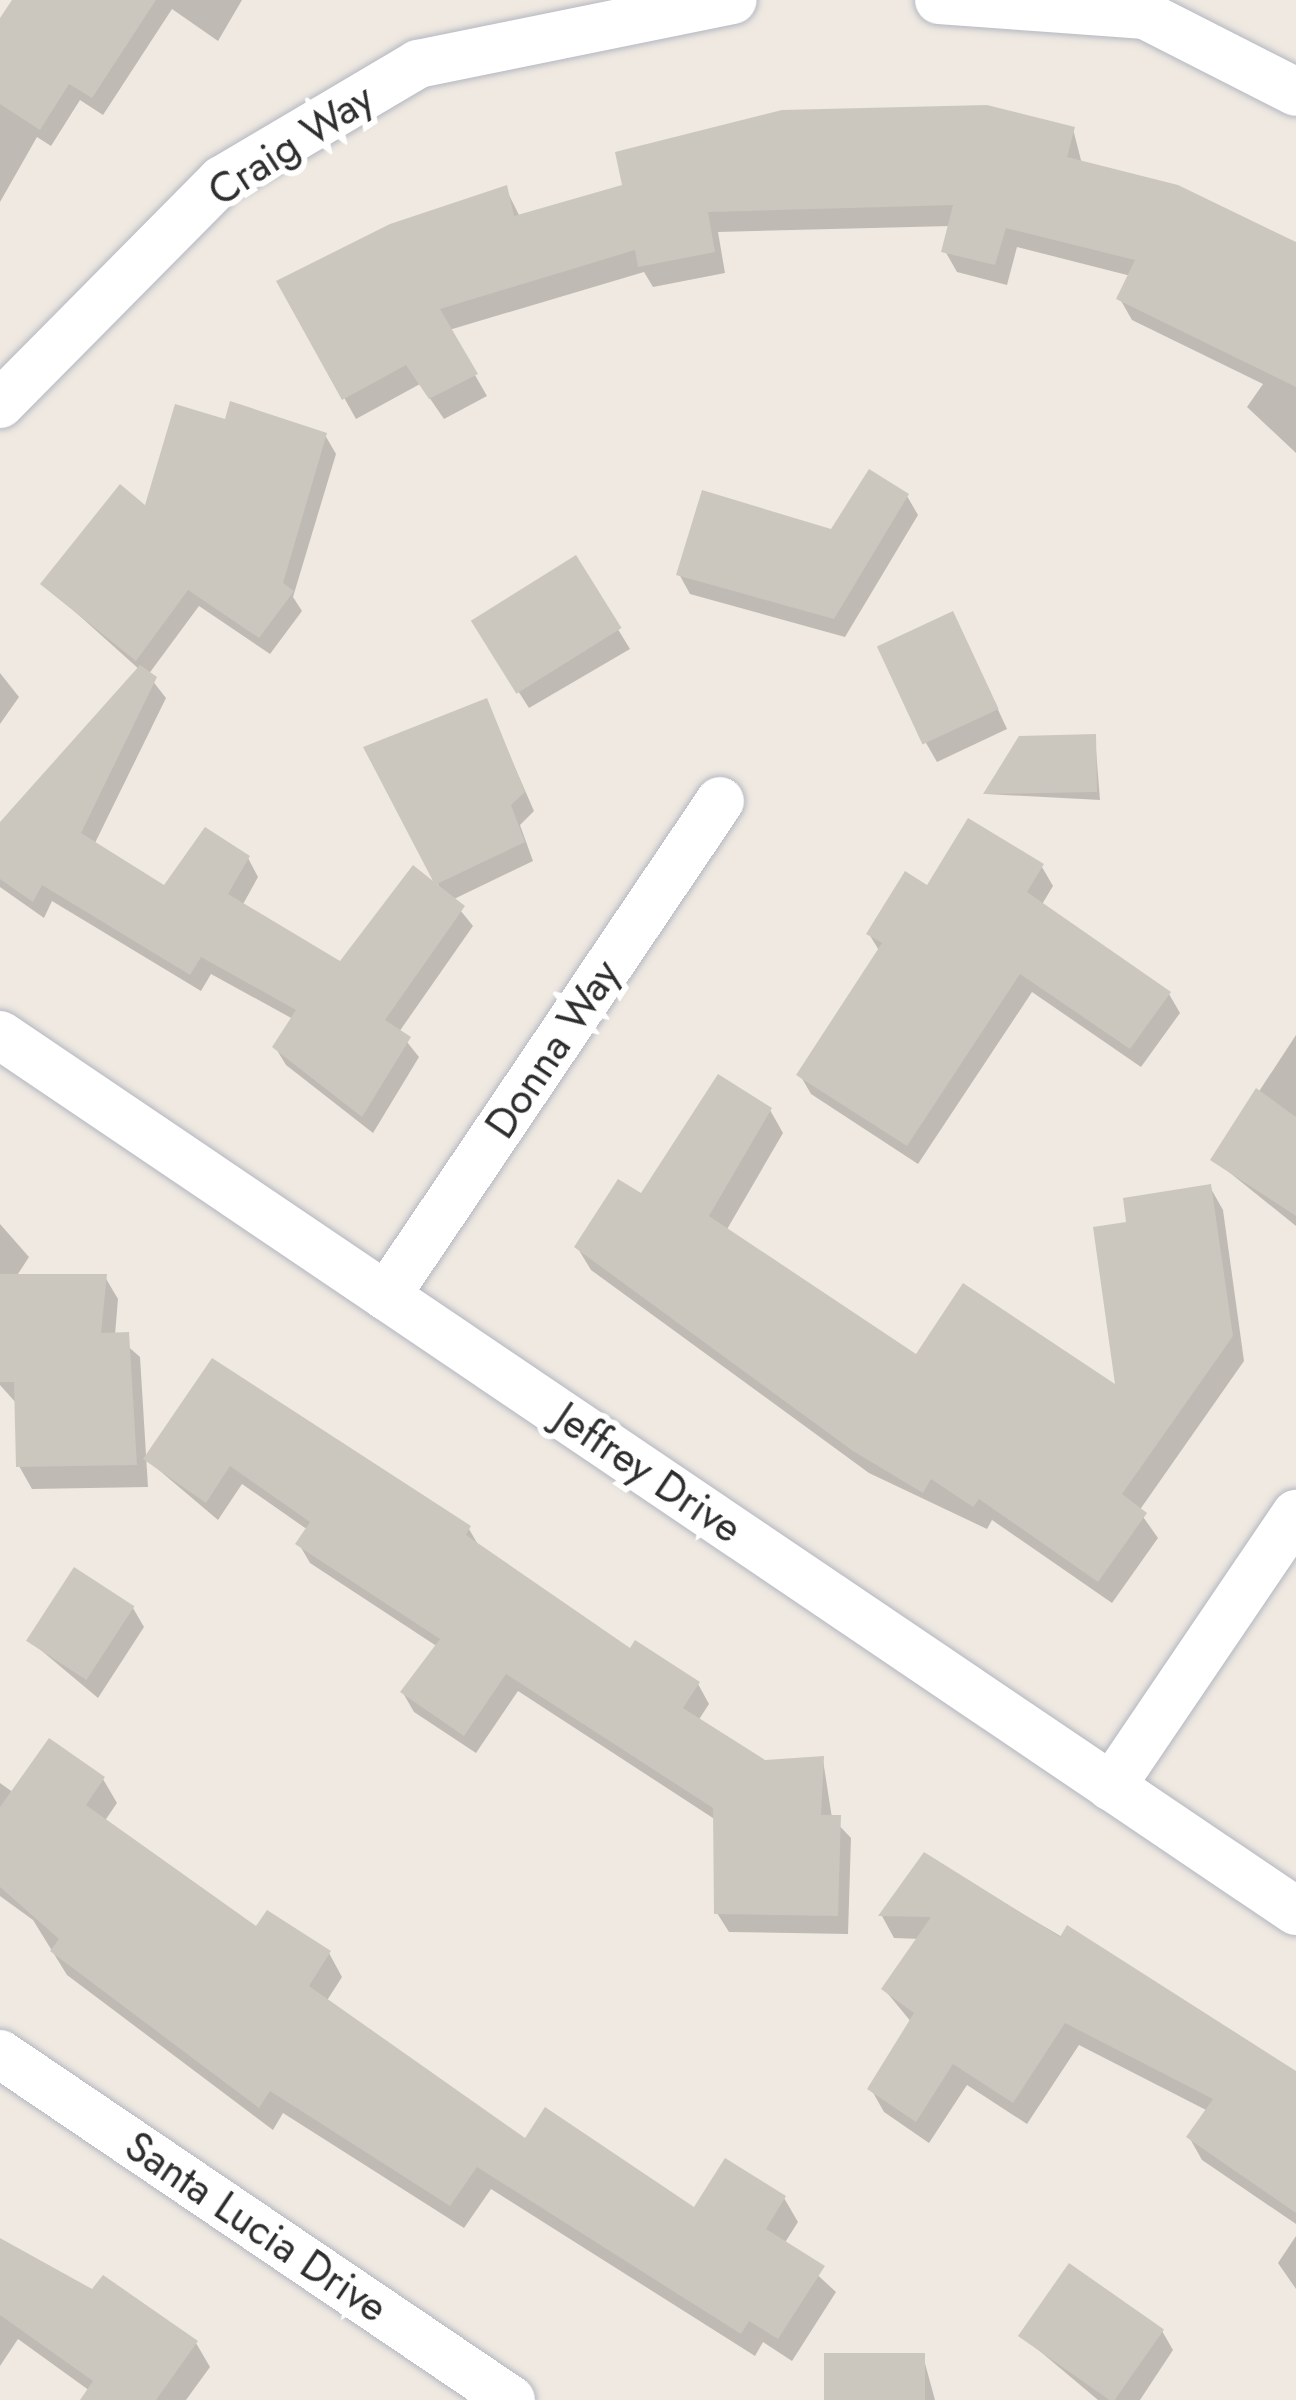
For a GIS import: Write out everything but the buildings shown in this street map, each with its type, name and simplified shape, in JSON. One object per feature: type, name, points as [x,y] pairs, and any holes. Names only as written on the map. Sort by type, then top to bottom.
[{"type":"street","name":"Craig Way","points":[[0,404],[222,180],[418,64],[554,15],[733,0]]},
{"type":"street","points":[[939,0],[1145,15],[1296,92]]},
{"type":"street","name":"Donna Way","points":[[386,1296],[720,801]]},
{"type":"street","name":"Jeffrey Drive","points":[[0,1036],[1296,1911]]},
{"type":"street","points":[[1112,1787],[1296,1514]]},
{"type":"street","name":"Santa Lucia Drive","points":[[0,2054],[511,2400]]}]
